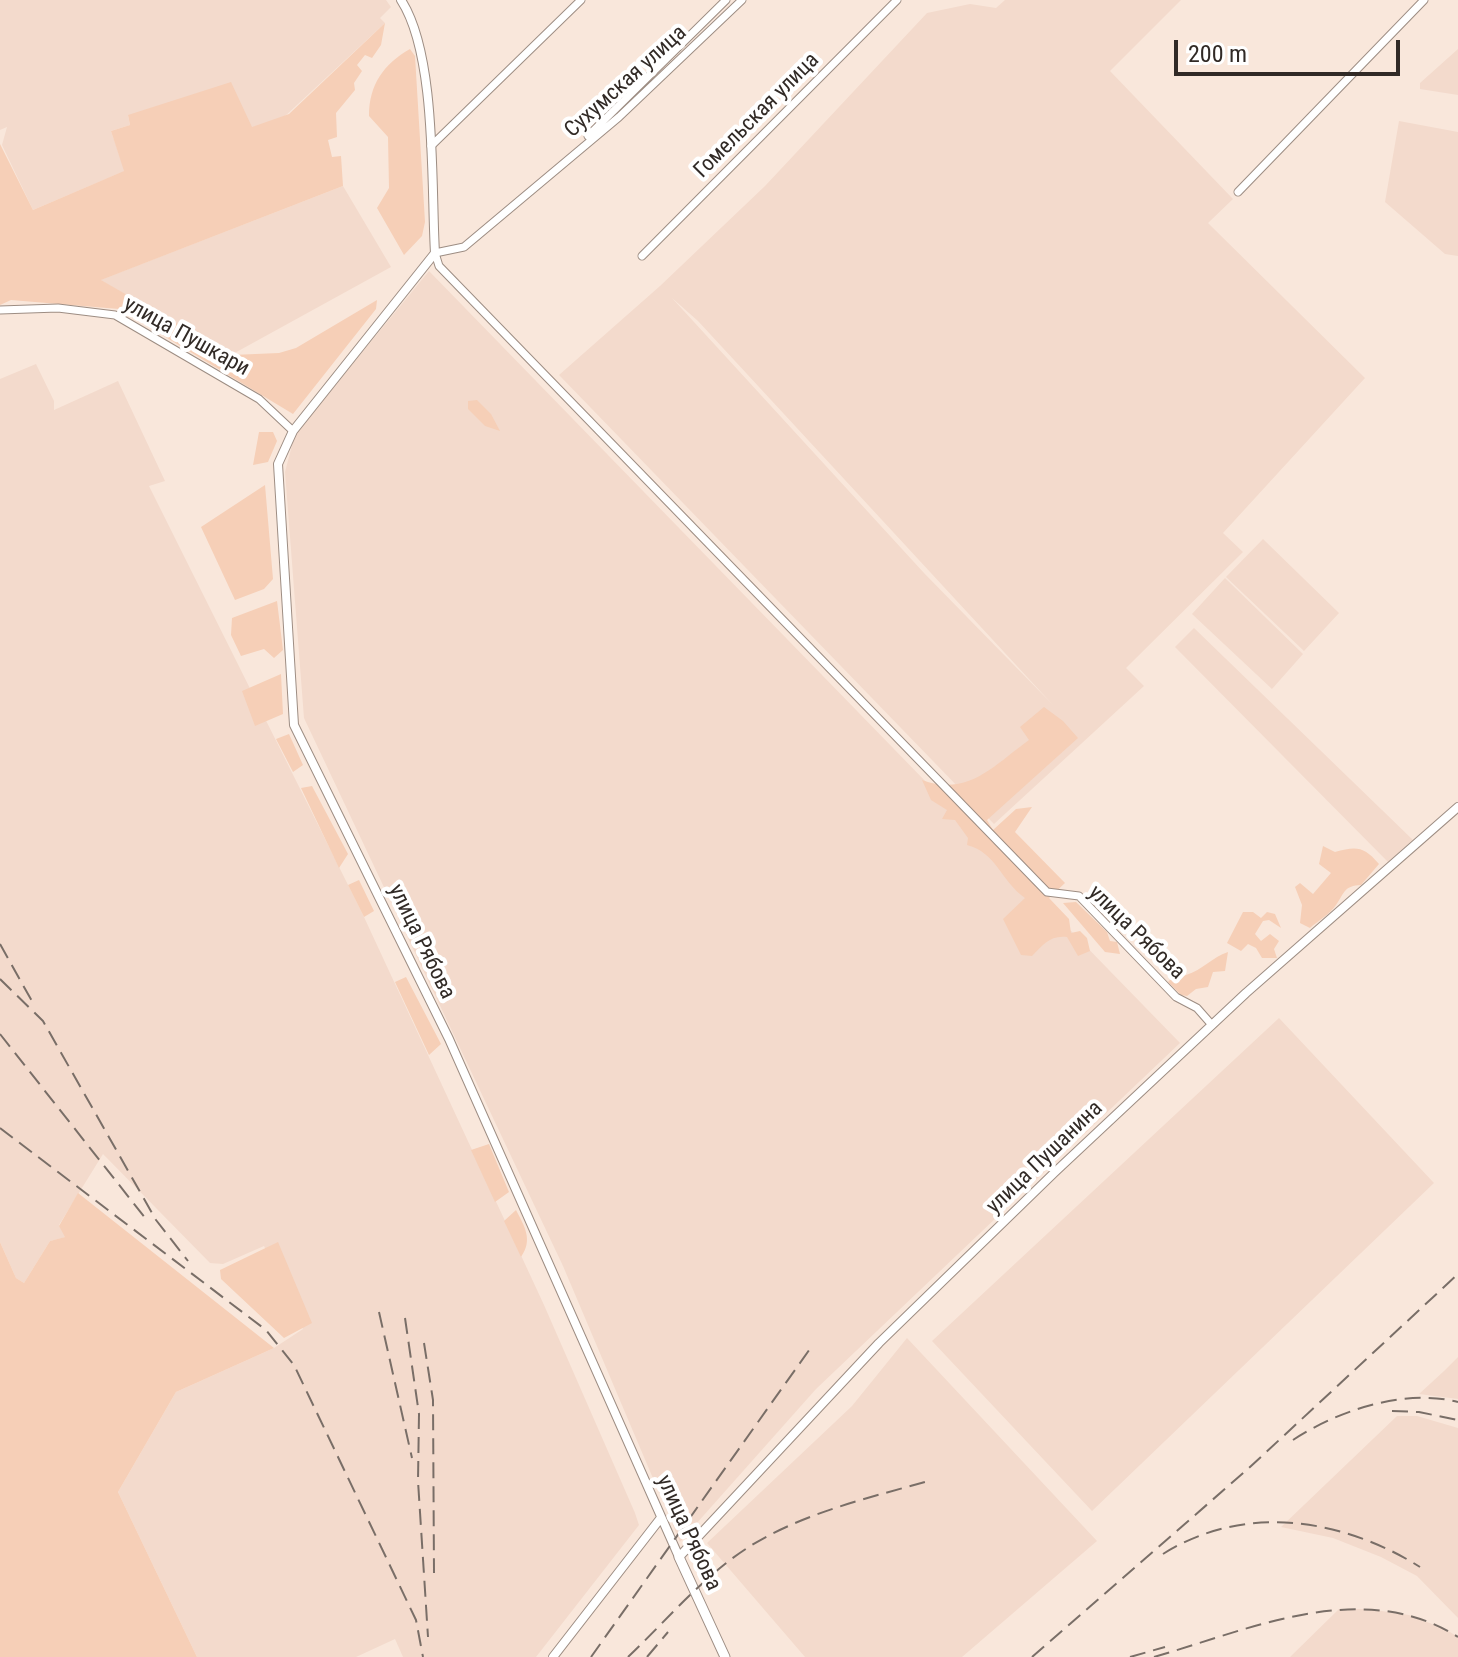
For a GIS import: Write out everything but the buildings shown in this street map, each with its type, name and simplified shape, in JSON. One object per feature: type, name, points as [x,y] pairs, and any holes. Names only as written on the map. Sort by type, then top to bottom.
[{"type":"main road","name":"улица Рябова","points":[[679,1557],[725,1657]]},
{"type":"street","points":[[401,0],[411,15],[421,50],[435,253]]},
{"type":"street","points":[[429,148],[581,0]]},
{"type":"street","name":"Сухумская улица","points":[[568,158],[634,88],[726,0]]},
{"type":"street","name":"Сухумская улица","points":[[435,253],[464,247],[628,108],[742,0]]},
{"type":"street","name":"Гомельская улица","points":[[642,256],[897,0]]},
{"type":"street","points":[[1238,192],[1424,0]]},
{"type":"street","name":"улица Рябова","points":[[435,253],[293,431],[278,464],[294,725],[449,1039],[679,1557]]},
{"type":"street","name":"улица Рябова","points":[[435,253],[439,266],[1047,892],[1079,896],[1176,997],[1197,1008],[1212,1025]]},
{"type":"street","name":"улица Пушкари","points":[[0,310],[58,308],[115,315],[259,399],[293,431]]},
{"type":"street","name":"улица Пушанина","points":[[679,1557],[879,1343],[1212,1025],[1458,807]]},
{"type":"street","points":[[553,1657],[660,1519]]},
{"type":"shaded area","points":[[0,0],[386,0],[391,7],[380,18],[385,23],[283,118],[252,128],[128,115],[130,125],[111,131],[125,171],[33,210],[2,145],[7,127],[0,130]]},
{"type":"shaded area","points":[[1005,0],[1181,0],[1110,71],[1233,199],[1208,223],[1365,378],[1223,533],[1243,552],[1126,668],[1144,686],[994,824],[559,375],[660,286],[765,186],[927,13],[970,4],[996,8]],"holes":[[[672,298],[698,321],[1053,705],[924,573]]]},
{"type":"shaded area","points":[[385,23],[381,45],[372,58],[365,55],[357,65],[362,71],[354,83],[355,90],[336,113],[337,137],[328,140],[332,157],[341,156],[343,186],[101,280],[232,355],[279,353],[296,348],[377,300],[376,309],[293,414],[119,309],[11,300],[0,305],[0,144],[33,210],[124,171],[111,131],[130,125],[128,115],[231,82],[252,127],[289,114]]},
{"type":"shaded area","points":[[410,49],[415,56],[425,222],[422,236],[404,255],[377,208],[389,188],[388,137],[369,116],[372,94],[380,76],[393,61]]},
{"type":"shaded area","points":[[1458,49],[1458,95],[1420,89],[1420,83]]},
{"type":"shaded area","points":[[1399,121],[1458,132],[1458,256],[1445,254],[1385,202]]},
{"type":"shaded area","points":[[343,186],[391,267],[231,355],[100,280]]},
{"type":"shaded area","points":[[429,271],[1180,1043],[816,1389],[680,1542],[563,1266],[304,718],[285,472],[295,434]]},
{"type":"shaded area","points":[[36,364],[54,401],[54,410],[118,381],[165,481],[149,486],[364,917],[544,1305],[635,1513],[639,1525],[536,1657],[403,1657],[395,1639],[356,1657],[197,1657],[118,1492],[176,1392],[274,1348],[303,1329],[264,1246],[223,1264],[210,1263],[103,1154],[59,1225],[66,1237],[50,1241],[24,1283],[16,1278],[0,1242],[0,379]]},
{"type":"shaded area","points":[[477,400],[491,414],[500,431],[485,426],[468,409],[468,401]]},
{"type":"shaded area","points":[[259,432],[273,432],[277,441],[268,462],[253,465]]},
{"type":"shaded area","points":[[265,485],[273,579],[264,589],[235,600],[201,527]]},
{"type":"shaded area","points":[[1263,539],[1339,613],[1304,651],[1226,577]]},
{"type":"shaded area","points":[[1225,578],[1303,654],[1272,689],[1192,614]]},
{"type":"shaded area","points":[[277,601],[283,650],[274,658],[264,649],[241,656],[231,635],[232,618]]},
{"type":"shaded area","points":[[1194,628],[1413,840],[1388,862],[1175,647]]},
{"type":"shaded area","points":[[281,674],[283,714],[255,726],[242,691]]},
{"type":"shaded area","points":[[1044,707],[1063,721],[1078,738],[987,820],[993,830],[1016,809],[1032,807],[1015,832],[1065,883],[1049,898],[1069,919],[1071,933],[1080,931],[1087,938],[1090,951],[1078,956],[1067,937],[1047,942],[1032,956],[1021,955],[1003,919],[1025,898],[985,854],[967,845],[968,838],[955,820],[942,819],[947,810],[931,800],[922,780],[953,785],[967,782],[991,769],[1029,740],[1020,727]]},
{"type":"shaded area","points":[[289,734],[303,765],[293,772],[276,739]]},
{"type":"shaded area","points":[[312,786],[348,854],[339,868],[301,788]]},
{"type":"shaded area","points":[[1323,846],[1335,852],[1359,849],[1379,864],[1361,885],[1346,890],[1333,908],[1310,928],[1300,923],[1302,905],[1295,887],[1300,883],[1313,894],[1331,873],[1319,864]]},
{"type":"shaded area","points":[[359,880],[374,911],[364,917],[348,885]]},
{"type":"shaded area","points":[[1076,902],[1107,932],[1110,941],[1117,942],[1120,954],[1105,952],[1063,903]]},
{"type":"shaded area","points":[[1243,912],[1253,912],[1261,918],[1267,912],[1275,914],[1281,928],[1269,920],[1263,921],[1255,934],[1261,941],[1270,934],[1279,941],[1274,949],[1277,958],[1262,958],[1256,948],[1248,944],[1241,951],[1227,943]]},
{"type":"shaded area","points":[[1228,952],[1225,971],[1213,972],[1208,987],[1196,989],[1187,996],[1181,995],[1168,982],[1192,973]]},
{"type":"shaded area","points":[[406,977],[441,1044],[429,1055],[395,982]]},
{"type":"shaded area","points":[[1279,1018],[1434,1183],[1092,1511],[932,1341]]},
{"type":"shaded area","points":[[489,1144],[509,1192],[495,1202],[471,1150]]},
{"type":"shaded area","points":[[78,1193],[274,1348],[176,1392],[118,1492],[197,1657],[0,1657],[0,1242],[16,1278],[24,1283],[50,1241],[65,1237],[59,1226]]},
{"type":"shaded area","points":[[516,1210],[527,1239],[521,1257],[504,1221]]},
{"type":"shaded area","points":[[278,1242],[312,1323],[284,1338],[221,1279],[220,1270]]},
{"type":"shaded area","points":[[907,1338],[1097,1541],[962,1657],[805,1657],[707,1543],[852,1406]]},
{"type":"shaded area","points":[[1458,1357],[1458,1399],[1419,1394],[1444,1371]]},
{"type":"shaded area","points":[[1397,1416],[1417,1416],[1458,1428],[1458,1618],[1417,1576],[1381,1557],[1333,1538],[1281,1527]]},
{"type":"shaded area","points":[[1339,1609],[1368,1609],[1409,1615],[1445,1629],[1458,1637],[1458,1657],[1290,1657]]},
{"type":"railway","points":[[0,944],[33,1003]]},
{"type":"railway","points":[[0,979],[43,1021],[156,1220],[188,1261]]},
{"type":"railway","points":[[0,1034],[146,1219]]},
{"type":"railway","points":[[0,1128],[266,1330],[294,1365],[416,1620],[423,1657]]},
{"type":"railway","points":[[1032,1657],[1249,1468],[1458,1274]]},
{"type":"railway","points":[[379,1312],[412,1458]]},
{"type":"railway","points":[[405,1318],[419,1414],[418,1481],[428,1637]]},
{"type":"railway","points":[[424,1343],[433,1400],[434,1573]]},
{"type":"railway","points":[[591,1657],[812,1346]]},
{"type":"railway","points":[[1293,1440],[1330,1420],[1372,1405],[1416,1398],[1458,1402]]},
{"type":"railway","points":[[1392,1411],[1419,1412],[1458,1420]]},
{"type":"railway","points":[[628,1657],[703,1583],[752,1545],[817,1514],[932,1480]]},
{"type":"railway","points":[[1163,1554],[1194,1538],[1226,1528],[1259,1523],[1293,1523],[1358,1537],[1420,1567]]},
{"type":"railway","points":[[1154,1657],[1268,1623],[1307,1614],[1346,1610],[1384,1611],[1422,1619],[1458,1637]]},
{"type":"railway","points":[[647,1657],[668,1632]]},
{"type":"railway","points":[[1130,1657],[1165,1647]]}]
